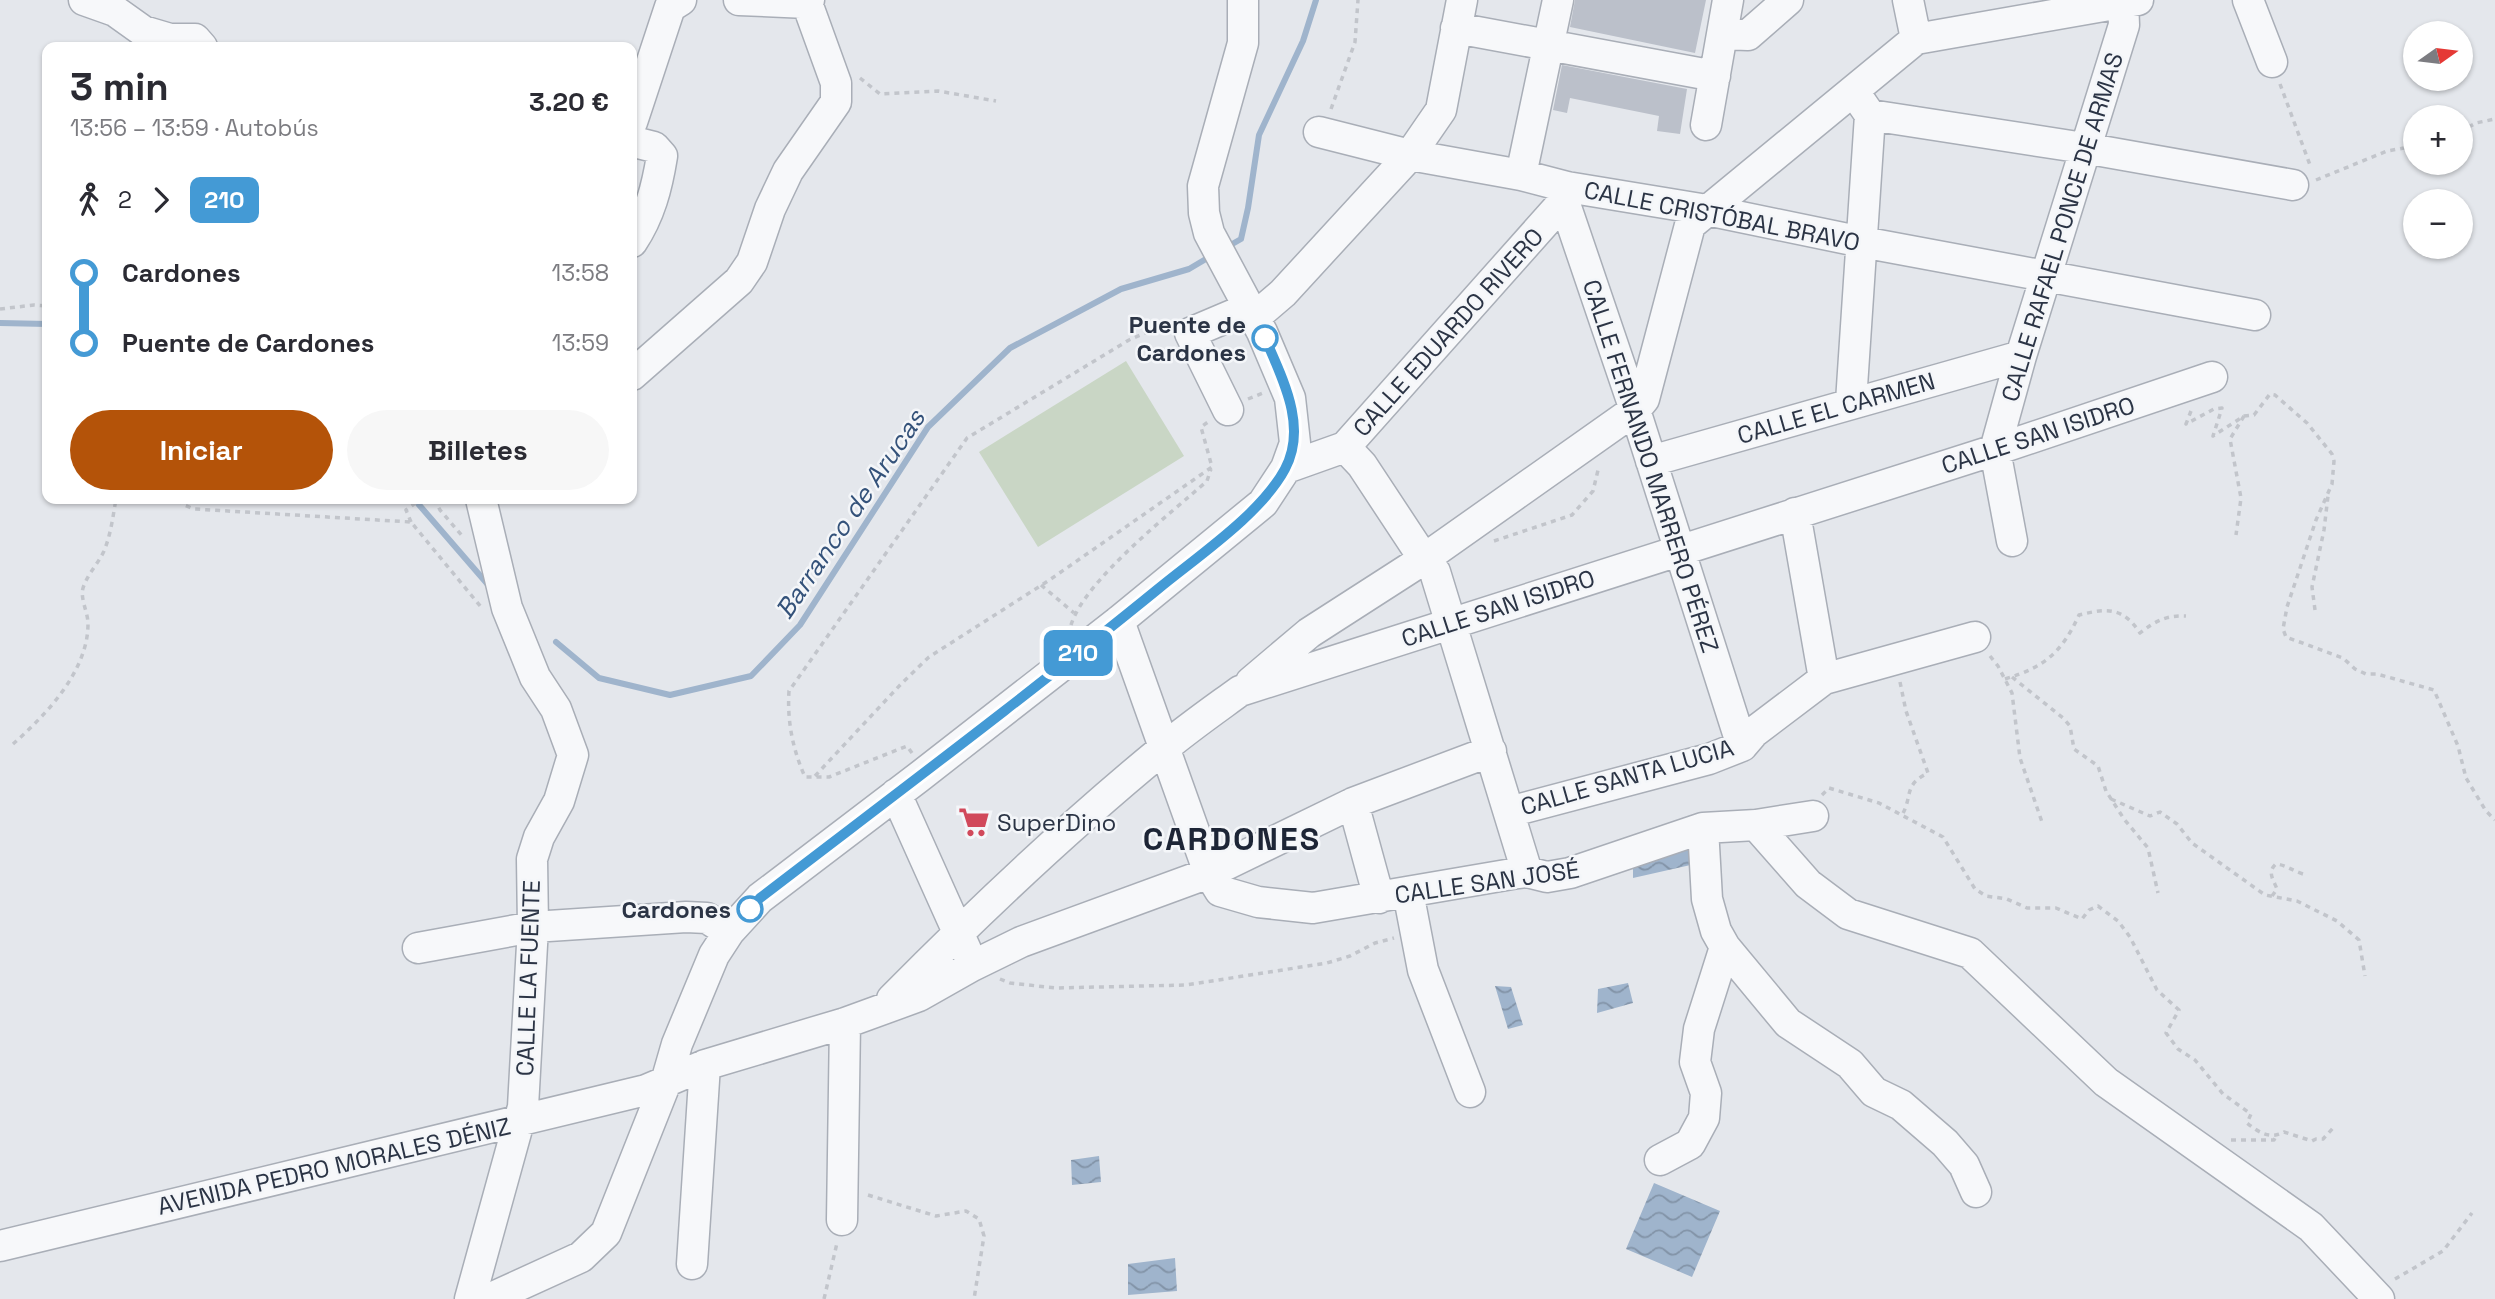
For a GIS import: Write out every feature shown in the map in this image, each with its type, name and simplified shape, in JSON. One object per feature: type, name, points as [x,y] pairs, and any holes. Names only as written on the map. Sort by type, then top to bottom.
[{"type":"street","points":[[84,0],[115,11],[143,31],[170,39],[195,39],[198,42]]},
{"type":"street","points":[[637,106],[670,7],[681,0]]},
{"type":"street","points":[[637,370],[739,281],[752,262],[770,209],[789,171],[836,102],[836,83],[808,1],[739,0]]},
{"type":"street","points":[[489,1299],[581,1257],[606,1233],[666,1082],[677,1044],[714,955],[729,932],[760,898],[1083,649],[1263,503],[1286,468],[1294,443],[1290,398],[1252,312],[1209,233],[1203,213],[1203,186],[1243,43],[1243,0]]},
{"type":"street","points":[[1521,175],[1558,0]]},
{"type":"street","points":[[1706,125],[1728,0]]},
{"type":"street","points":[[1722,34],[1748,35],[1788,0]]},
{"type":"street","points":[[1908,0],[1916,39]]},
{"type":"street","points":[[2248,0],[2272,62]]},
{"type":"street","points":[[1240,691],[1309,633],[1424,559],[1635,410],[1644,399],[1690,225],[1707,210],[1862,103],[1916,39],[2128,1]]},
{"type":"street","name":"CALLE RAFAEL PONCE DE ARMAS","points":[[1995,450],[2084,148],[2124,25],[2128,1]]},
{"type":"street","points":[[1228,410],[1190,333],[1252,312],[1283,293],[1410,155],[1441,110],[1459,14],[1548,46],[1715,76]]},
{"type":"street","points":[[1862,103],[2084,148],[2307,178]]},
{"type":"street","points":[[1851,402],[1863,253],[1862,103]]},
{"type":"street","name":"CALLE CRISTÓBAL BRAVO","points":[[1319,132],[1410,155],[1521,175],[1566,194],[1707,210],[1862,242],[2255,315]]},
{"type":"street","points":[[637,143],[654,147],[662,156],[656,188],[637,234]]},
{"type":"street","name":"CALLE FERNANDO MARRERO PÉREZ","points":[[1566,194],[1742,746]]},
{"type":"street","name":"CALLE EDUARDO RIVERO","points":[[1286,468],[1345,447],[1566,194]]},
{"type":"street","name":"CALLE EL CARMEN","points":[[1651,461],[1851,402],[2021,356]]},
{"type":"street","name":"CALLE SAN ISIDRO","points":[[883,1009],[1041,855],[1164,747],[1240,691],[1995,450],[2212,377]]},
{"type":"street","points":[[1345,447],[1362,465],[1435,572],[1527,872]]},
{"type":"street","points":[[1995,450],[2012,541]]},
{"type":"street","name":"CALLE LA FUENTE","points":[[470,1299],[523,1107],[533,927],[532,859],[539,837],[559,801],[573,755],[556,709],[536,677],[507,608],[482,504]]},
{"type":"street","points":[[1796,513],[1824,679]]},
{"type":"street","points":[[1118,621],[1209,873]]},
{"type":"street","name":"CALLE SANTA LUCIA","points":[[1509,812],[1709,759],[1742,746],[1754,732],[1824,679],[1975,637]]},
{"type":"street","name":"AVENIDA PEDRO MORALES DÉNIZ","points":[[0,1246],[646,1090],[705,1065],[845,1023],[919,996],[1021,942],[1209,873],[1353,803],[1491,751]]},
{"type":"street","points":[[908,786],[972,966]]},
{"type":"street","points":[[1353,803],[1379,898]]},
{"type":"street","name":"CALLE SAN JOSÉ","points":[[1209,873],[1220,891],[1258,902],[1313,908],[1527,872],[1546,877],[1570,873],[1703,828],[1756,825],[1812,816]]},
{"type":"street","points":[[1756,825],[1808,884],[1848,914],[1970,953],[2106,1082],[2311,1227],[2372,1292]]},
{"type":"street","points":[[1703,828],[1707,899],[1716,932],[1724,947],[1788,1023],[1850,1064],[1874,1092],[1901,1105],[1945,1143],[1965,1164],[1976,1192]]},
{"type":"street","points":[[1408,892],[1423,970],[1470,1092]]},
{"type":"street","points":[[418,948],[533,927],[686,917],[706,918],[729,932]]},
{"type":"street","points":[[1660,1160],[1690,1144],[1704,1118],[1706,1093],[1695,1062],[1699,1029],[1724,947]]},
{"type":"street","points":[[842,1220],[845,1023]]},
{"type":"street","points":[[692,1264],[705,1065]]},
{"type":"street","points":[[608,1100],[629,1108],[646,1131]]},
{"type":"path","points":[[1319,132],[1332,107],[1355,42],[1358,0]]},
{"type":"path","points":[[2272,62],[2307,178],[2403,148]]},
{"type":"path","points":[[830,64],[852,72],[880,94],[938,91],[996,101]]},
{"type":"path","points":[[2473,125],[2495,119]]},
{"type":"path","points":[[0,309],[42,306]]},
{"type":"path","points":[[908,786],[908,763],[912,754],[907,746],[829,777],[806,777],[796,757],[787,713],[789,691],[967,438],[1129,340],[1159,327],[1190,333]]},
{"type":"path","points":[[1083,649],[1071,627],[1075,614],[1113,565],[1207,481],[1212,467],[1201,427],[1251,397],[1285,385]]},
{"type":"path","points":[[2191,411],[2186,424],[2214,409],[2222,408],[2213,436],[2244,415],[2254,415],[2270,394],[2275,395],[2307,423],[2332,454],[2332,484],[2287,607],[2283,629],[2286,637],[2343,658],[2355,670],[2366,674],[2377,674],[2434,690],[2458,746],[2466,778],[2486,811],[2495,820]]},
{"type":"path","points":[[2236,535],[2241,498],[2230,439],[2244,415]]},
{"type":"path","points":[[1485,544],[1572,515],[1593,491],[1600,466]]},
{"type":"path","points":[[814,777],[929,657],[1041,585],[1212,467]]},
{"type":"path","points":[[2315,610],[2312,587],[2324,530],[2328,494]]},
{"type":"path","points":[[13,744],[41,719],[65,690],[80,658],[88,625],[82,592],[88,574],[103,553],[116,504]]},
{"type":"path","points":[[182,504],[194,509],[411,522]]},
{"type":"path","points":[[414,504],[406,510],[411,522],[485,612]]},
{"type":"path","points":[[1041,585],[1075,614]]},
{"type":"path","points":[[2006,679],[2028,672],[2052,658],[2068,638],[2079,615],[2102,609],[2113,610],[2132,620],[2140,634],[2155,621],[2174,615],[2186,615]]},
{"type":"path","points":[[1975,637],[2006,679],[2012,693],[2020,758],[2043,825]]},
{"type":"path","points":[[1895,659],[1906,711],[1928,773],[1918,778],[1910,787],[1902,815]]},
{"type":"path","points":[[2012,677],[2063,718],[2070,726],[2074,749],[2098,766],[2106,791],[2124,819],[2148,848],[2158,893]]},
{"type":"path","points":[[1812,816],[1822,794],[1829,788],[1879,803],[1944,837],[1975,889],[1986,896],[2007,899],[2027,908],[2056,908],[2082,919],[2089,910],[2098,906],[2118,921],[2130,937],[2157,990],[2179,1010],[2166,1033],[2178,1049],[2195,1060],[2223,1094],[2251,1114],[2246,1123],[2260,1133],[2276,1136]]},
{"type":"path","points":[[2111,799],[2150,816],[2160,812],[2177,824],[2192,843],[2265,895],[2297,901],[2337,921],[2359,940],[2365,976]]},
{"type":"path","points":[[2272,896],[2277,889],[2270,874],[2276,864],[2303,873]]},
{"type":"path","points":[[972,966],[1010,983],[1056,988],[1186,985],[1327,963],[1350,956],[1375,943],[1416,932]]},
{"type":"path","points":[[2212,1156],[2222,1140],[2274,1140],[2284,1132],[2312,1141],[2323,1139],[2334,1127]]},
{"type":"path","points":[[842,1187],[936,1216],[965,1211],[979,1219],[984,1236],[974,1299]]},
{"type":"path","points":[[2372,1292],[2443,1251],[2472,1213]]},
{"type":"path","points":[[824,1299],[842,1220]]},
{"type":"green space","points":[[1126,361],[1184,456],[1038,547],[979,452]]},
{"type":"water","points":[[1692,846],[1695,864],[1633,878],[1633,862]]},
{"type":"water","points":[[1628,983],[1633,1003],[1597,1013],[1598,989]]},
{"type":"water","points":[[1495,986],[1511,987],[1523,1025],[1508,1029]]},
{"type":"water","points":[[1099,1156],[1101,1182],[1072,1185],[1071,1160]]},
{"type":"water","points":[[1654,1183],[1720,1211],[1692,1277],[1626,1249]]},
{"type":"water","points":[[1175,1258],[1177,1291],[1128,1295],[1128,1264]]},
{"type":"building","points":[[1575,0],[1706,0],[1695,53],[1570,27]]},
{"type":"building","points":[[1562,65],[1687,89],[1680,134],[1657,131],[1659,116],[1570,98],[1567,113],[1553,110]]},
{"type":"waterway","name":"Barranco de Arucas","points":[[1227,247],[1241,239],[1259,135],[1303,41],[1316,0]]},
{"type":"waterway","name":"Barranco de Arucas","points":[[556,642],[599,678],[670,695],[751,676],[800,625],[928,427],[1010,348],[1121,289],[1189,269],[1211,256]]},
{"type":"waterway","name":"Barranco de Arucas","points":[[0,323],[42,324]]},
{"type":"waterway","name":"Barranco de Arucas","points":[[418,504],[490,587]]},
{"type":"bus line","name":"210","points":[[750,909],[760,898],[919,778],[1118,621],[1263,503],[1286,468],[1294,443],[1290,398],[1265,338]]},
{"type":"place","name":"Puente de Cardones","points":[[1265,338]]},
{"type":"place","name":"SuperDino","points":[[974,822]]},
{"type":"place","name":"Cardones","points":[[750,909]]},
{"type":"district","name":"CARDONES","points":[[1232,839]]}]
